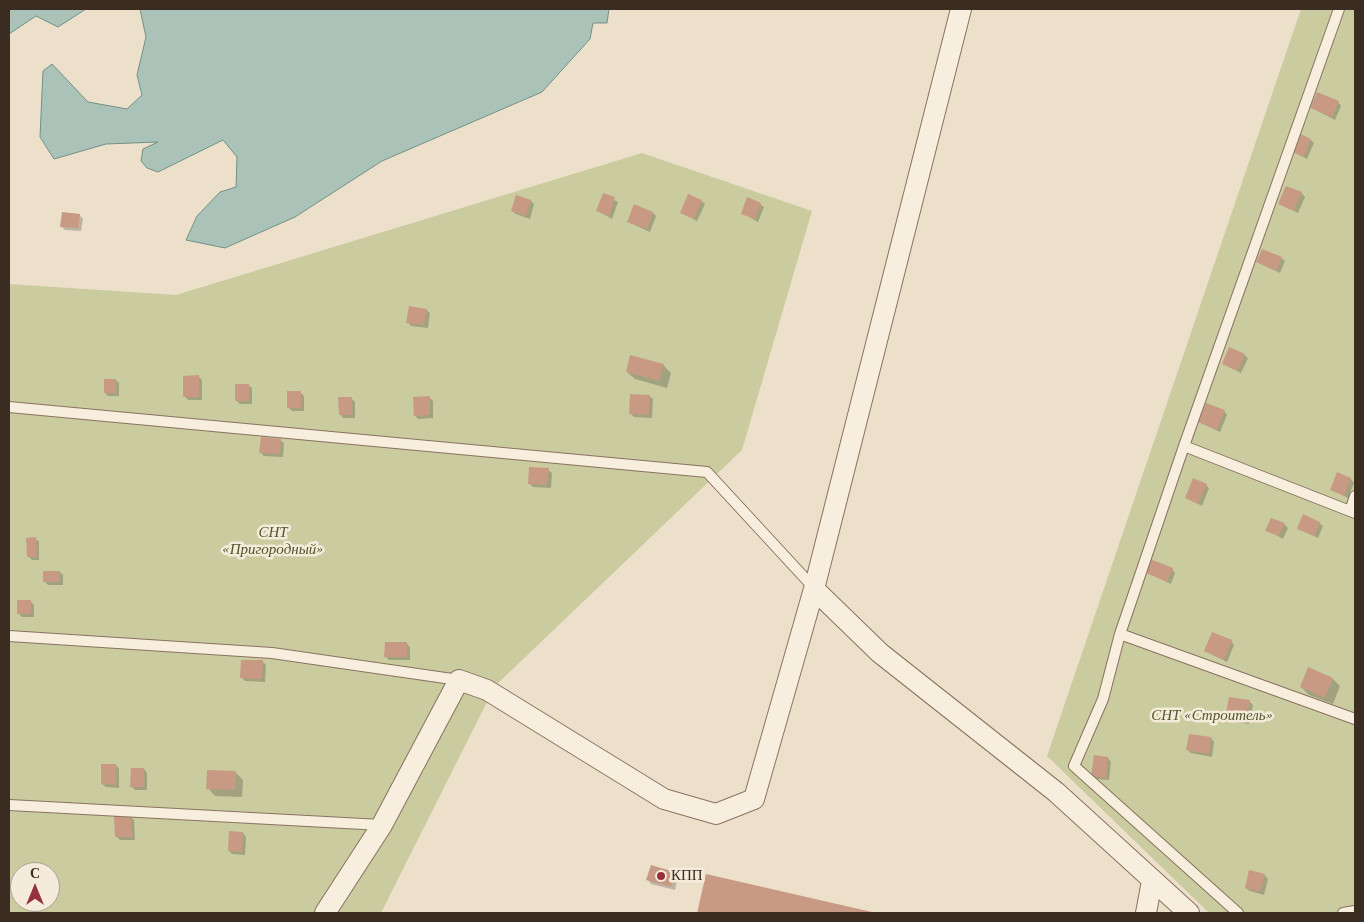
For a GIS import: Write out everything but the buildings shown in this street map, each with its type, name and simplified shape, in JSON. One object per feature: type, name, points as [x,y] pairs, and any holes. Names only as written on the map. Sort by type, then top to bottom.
[{"type":"street","points":[[325,913],[382,824],[459,680],[487,690],[664,799],[716,814],[754,799],[814,589],[961,9]]},
{"type":"street","points":[[814,589],[880,653],[1056,792],[1188,913]]},
{"type":"street","points":[[1146,913],[1152,882]]},
{"type":"lane","points":[[1238,913],[1074,766],[1103,699],[1120,634],[1184,446],[1339,9]]},
{"type":"lane","points":[[9,408],[707,472],[814,589]]},
{"type":"lane","points":[[1184,446],[1353,512],[1355,496]]},
{"type":"lane","points":[[1120,634],[1355,719]]},
{"type":"lane","points":[[9,636],[272,653],[459,680]]},
{"type":"lane","points":[[9,805],[382,824]]},
{"type":"lane","points":[[1343,913],[1355,911]]},
{"type":"green space","name":"СНТ «Строитель»","points":[[1301,9],[1355,9],[1355,913],[1209,913],[1047,756]]},
{"type":"green space","name":"СНТ «Пригородный»","points":[[642,153],[812,211],[742,450],[495,686],[381,913],[9,913],[9,284],[176,295]]},
{"type":"shaded area","points":[[9,9],[86,9],[58,27],[36,16],[9,34]]},
{"type":"shaded area","points":[[140,9],[609,9],[607,23],[593,23],[590,39],[542,92],[382,161],[295,217],[225,248],[186,240],[197,216],[220,192],[236,187],[237,157],[223,140],[158,172],[147,168],[141,161],[143,149],[158,142],[106,144],[54,159],[40,137],[43,71],[52,64],[88,102],[127,109],[142,95],[137,75],[146,37]]},
{"type":"place","name":"КПП","points":[[661,876]]}]
